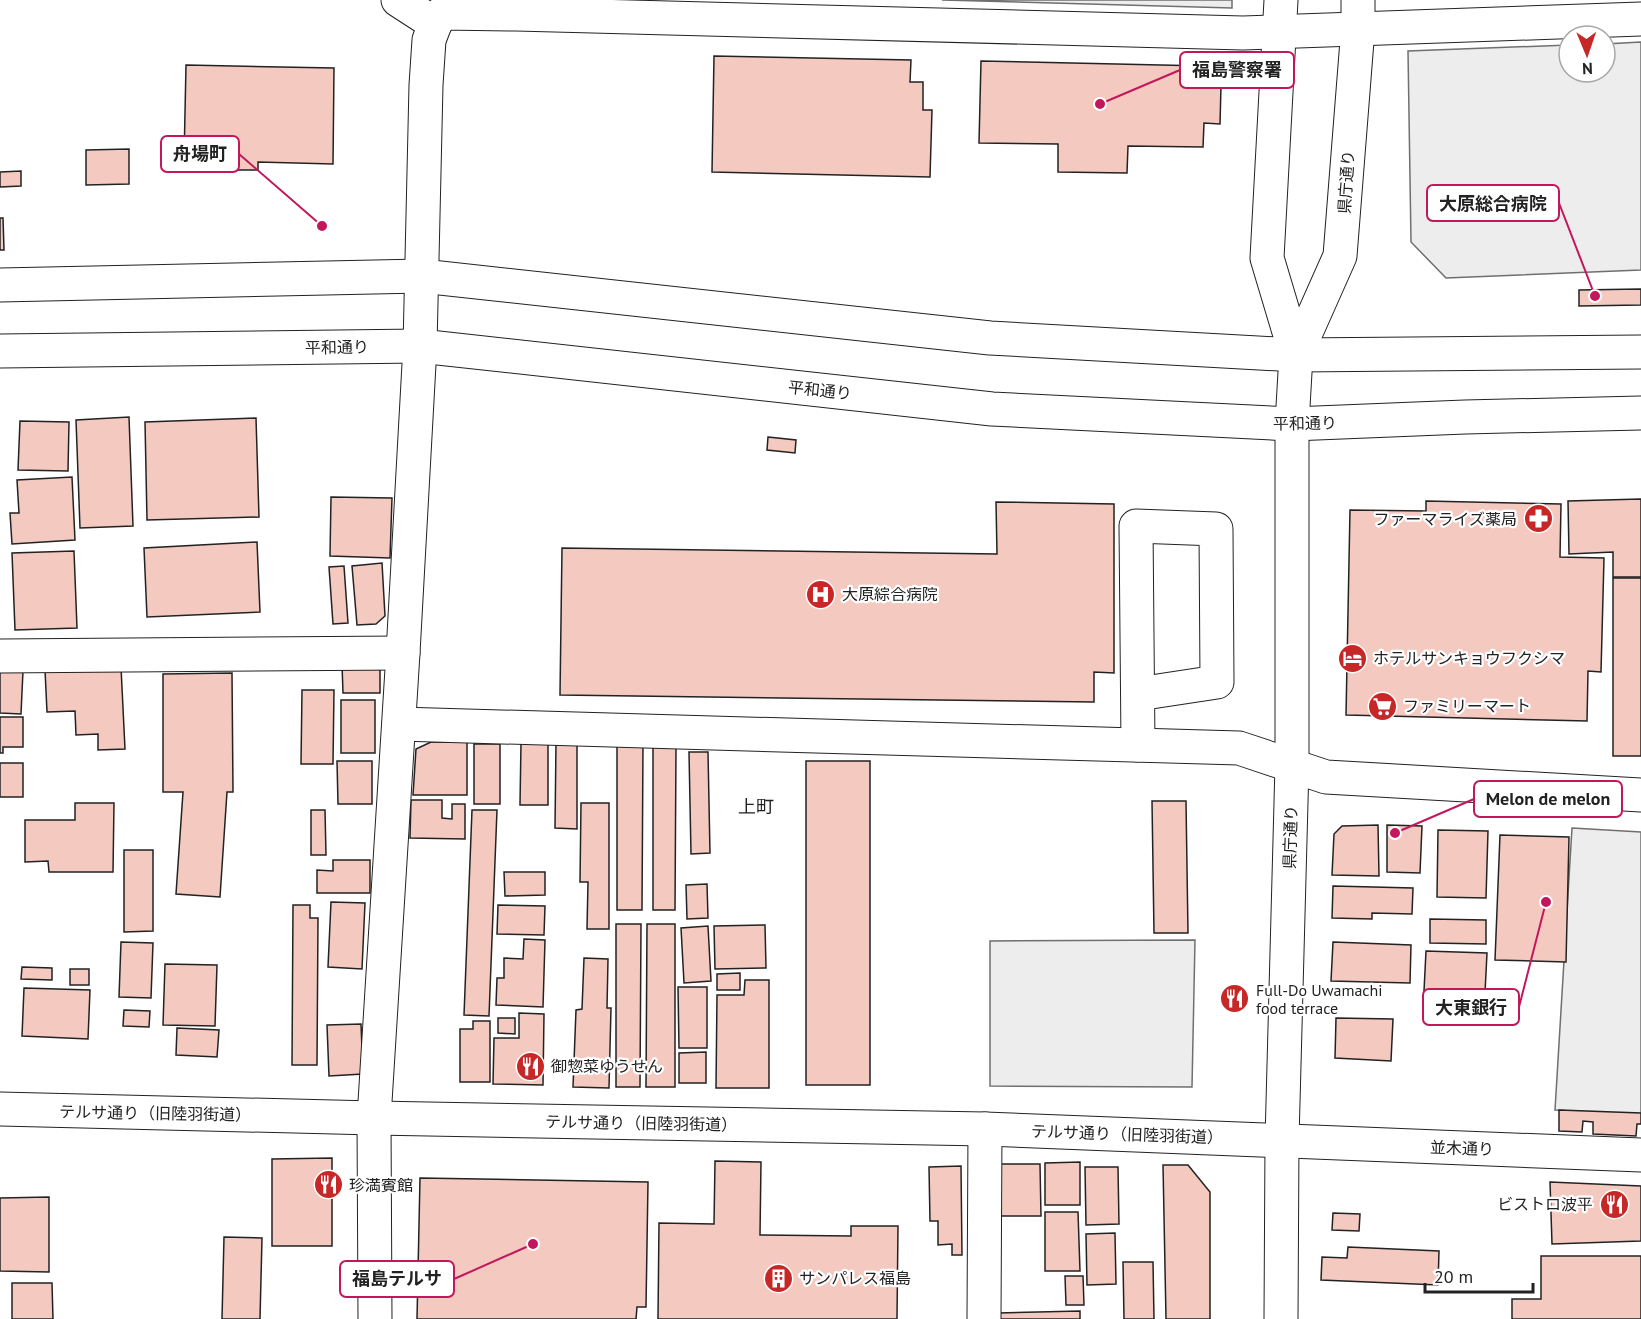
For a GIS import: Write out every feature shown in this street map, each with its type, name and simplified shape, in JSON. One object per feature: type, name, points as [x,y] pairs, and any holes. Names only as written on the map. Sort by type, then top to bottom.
[{"type":"main road","points":[[398,0],[440,13],[1243,33],[1280,33],[1358,14],[1641,19]]},
{"type":"main road","name":"県庁通り","points":[[1281,0],[1267,258],[1296,355],[1292,424],[1292,765],[1282,1140],[1281,1319]]},
{"type":"main road","points":[[375,1319],[374,1118],[420,346],[426,85],[429,40],[440,13]]},
{"type":"main road","name":"県庁通り","points":[[1296,355],[1340,256],[1358,14]]},
{"type":"main road","points":[[0,285],[422,276],[990,338],[1296,355],[1641,352]]},
{"type":"main road","name":"平和通り","points":[[0,351],[420,346],[992,409],[1292,424],[1641,413]]},
{"type":"main road","points":[[1138,694],[1217,682],[1216,529],[1136,526],[1138,744]]},
{"type":"main road","points":[[0,656],[403,652]]},
{"type":"main road","points":[[399,724],[1239,748],[1326,777],[1641,795]]},
{"type":"main road","name":"テルサ通り（旧陸羽街道）","points":[[0,1109],[984,1129],[1282,1140]]},
{"type":"main road","points":[[984,1129],[984,1319]]},
{"type":"main road","name":"並木通り","points":[[1282,1140],[1641,1155]]},
{"type":"shaded area","points":[[942,0],[1232,0],[1232,8]]},
{"type":"shaded area","points":[[1641,42],[1641,270],[1446,278],[1411,242],[1408,51],[1557,45],[1557,84],[1617,84],[1617,43]]},
{"type":"shaded area","points":[[1572,828],[1641,832],[1641,1115],[1555,1110]]},
{"type":"shaded area","points":[[1195,940],[1192,1087],[990,1086],[990,941]]},
{"type":"building","points":[[714,56],[911,60],[910,82],[923,82],[923,110],[932,110],[930,177],[712,172]]},
{"type":"building","points":[[981,61],[1205,66],[1205,86],[1221,86],[1220,124],[1204,123],[1203,147],[1128,146],[1127,173],[1058,172],[1058,144],[979,143]]},
{"type":"building","points":[[186,65],[334,68],[333,164],[258,162],[258,170],[234,170],[234,162],[184,160]]},
{"type":"building","points":[[129,149],[129,184],[86,185],[86,150]]},
{"type":"building","points":[[21,171],[21,186],[0,187],[0,172]]},
{"type":"building","points":[[0,218],[3,218],[4,250],[0,250]]},
{"type":"building","points":[[1641,289],[1641,305],[1579,306],[1579,290]]},
{"type":"building","points":[[129,417],[133,526],[80,528],[76,420]]},
{"type":"building","points":[[256,418],[259,517],[147,520],[145,422]]},
{"type":"building","points":[[20,421],[69,422],[68,471],[18,470]]},
{"type":"building","points":[[768,437],[796,440],[795,453],[767,450]]},
{"type":"building","points":[[72,477],[75,540],[12,544],[10,513],[19,513],[17,480]]},
{"type":"building","points":[[331,497],[392,498],[390,558],[330,556]]},
{"type":"building","points":[[1641,499],[1641,577],[1613,577],[1613,552],[1569,554],[1568,501]]},
{"type":"building","points":[[1426,501],[1561,504],[1560,557],[1604,558],[1601,672],[1588,671],[1587,721],[1346,715],[1350,510],[1426,511]]},
{"type":"building","points":[[996,502],[1114,504],[1114,673],[1094,672],[1094,702],[560,695],[562,548],[997,554]]},
{"type":"building","points":[[257,542],[260,612],[147,617],[144,548]]},
{"type":"building","points":[[74,551],[77,628],[15,630],[12,553]]},
{"type":"building","points":[[382,563],[385,616],[376,624],[357,625],[352,566]]},
{"type":"building","points":[[344,566],[348,623],[333,624],[329,567]]},
{"type":"building","points":[[1613,578],[1641,578],[1641,756],[1613,756]]},
{"type":"building","points":[[342,664],[380,664],[380,693],[343,693]]},
{"type":"building","points":[[121,667],[125,749],[98,750],[98,734],[76,735],[75,711],[47,712],[45,670]]},
{"type":"building","points":[[0,670],[23,671],[21,714],[0,713]]},
{"type":"building","points":[[232,673],[233,792],[227,792],[220,897],[176,894],[183,792],[163,792],[163,674]]},
{"type":"building","points":[[302,690],[334,690],[333,764],[301,764]]},
{"type":"building","points":[[341,700],[375,700],[375,753],[341,753]]},
{"type":"building","points":[[0,717],[23,717],[23,747],[3,747],[3,753],[0,753]]},
{"type":"building","points":[[431,742],[467,742],[467,795],[413,795],[416,749]]},
{"type":"building","points":[[521,743],[548,743],[548,805],[520,805]]},
{"type":"building","points":[[556,743],[577,743],[577,829],[555,828]]},
{"type":"building","points":[[474,744],[500,744],[500,804],[474,804]]},
{"type":"building","points":[[617,744],[643,745],[642,910],[617,910]]},
{"type":"building","points":[[653,747],[676,748],[675,910],[653,910]]},
{"type":"building","points":[[689,752],[708,752],[710,853],[691,854]]},
{"type":"building","points":[[337,761],[372,761],[372,804],[338,804]]},
{"type":"building","points":[[806,761],[870,761],[870,1085],[806,1085]]},
{"type":"building","points":[[0,763],[23,763],[23,797],[0,797]]},
{"type":"building","points":[[411,800],[442,800],[442,818],[452,819],[452,804],[465,804],[465,839],[410,838]]},
{"type":"building","points":[[1152,801],[1186,801],[1188,933],[1154,933]]},
{"type":"building","points":[[75,803],[114,803],[113,872],[49,872],[48,861],[25,862],[25,820],[75,820]]},
{"type":"building","points":[[581,803],[609,803],[609,929],[587,929],[588,882],[580,882]]},
{"type":"building","points":[[311,810],[325,810],[326,855],[311,855]]},
{"type":"building","points":[[472,810],[497,810],[489,1016],[464,1015]]},
{"type":"building","points":[[1378,825],[1379,876],[1332,875],[1334,834],[1342,826]]},
{"type":"building","points":[[1387,825],[1422,826],[1420,873],[1387,872]]},
{"type":"building","points":[[1438,830],[1488,831],[1486,898],[1437,897]]},
{"type":"building","points":[[1500,835],[1569,837],[1566,962],[1495,960]]},
{"type":"building","points":[[124,850],[153,850],[153,931],[124,932]]},
{"type":"building","points":[[333,860],[370,860],[370,893],[317,893],[317,870],[333,871]]},
{"type":"building","points":[[504,872],[545,872],[545,895],[505,896]]},
{"type":"building","points":[[707,884],[708,918],[687,919],[686,885]]},
{"type":"building","points":[[1333,886],[1413,888],[1412,914],[1372,913],[1372,919],[1332,918]]},
{"type":"building","points":[[331,902],[365,903],[362,969],[328,967]]},
{"type":"building","points":[[293,905],[310,905],[310,918],[318,918],[317,1065],[292,1065]]},
{"type":"building","points":[[498,905],[545,906],[544,935],[497,934]]},
{"type":"building","points":[[1430,919],[1486,920],[1486,944],[1430,943]]},
{"type":"building","points":[[616,924],[641,924],[640,1087],[616,1087]]},
{"type":"building","points":[[647,924],[675,924],[675,1087],[646,1087]]},
{"type":"building","points":[[765,925],[766,968],[715,969],[714,926]]},
{"type":"building","points":[[708,926],[711,981],[684,983],[681,928]]},
{"type":"building","points":[[524,939],[545,940],[543,1007],[496,1005],[497,978],[504,978],[504,958],[523,959]]},
{"type":"building","points":[[121,942],[153,943],[151,998],[119,997]]},
{"type":"building","points":[[1333,942],[1411,945],[1410,983],[1331,981]]},
{"type":"building","points":[[1426,951],[1487,953],[1485,993],[1424,991]]},
{"type":"building","points":[[584,958],[608,959],[607,1008],[611,1008],[609,1088],[573,1087],[576,1010],[582,1009]]},
{"type":"building","points":[[165,964],[217,965],[215,1026],[163,1025]]},
{"type":"building","points":[[22,967],[52,968],[52,980],[21,979]]},
{"type":"building","points":[[70,969],[89,969],[89,985],[70,985]]},
{"type":"building","points":[[740,973],[740,990],[717,990],[717,974]]},
{"type":"building","points":[[745,980],[769,980],[769,1088],[716,1088],[717,995],[744,995]]},
{"type":"building","points":[[678,987],[707,987],[707,1048],[679,1048]]},
{"type":"building","points":[[24,988],[90,990],[88,1039],[22,1036]]},
{"type":"building","points":[[124,1010],[150,1011],[149,1027],[123,1026]]},
{"type":"building","points":[[519,1013],[544,1014],[543,1085],[493,1084],[494,1038],[519,1038]]},
{"type":"building","points":[[498,1018],[515,1018],[515,1034],[498,1033]]},
{"type":"building","points":[[1336,1018],[1393,1019],[1391,1061],[1335,1058]]},
{"type":"building","points":[[473,1021],[490,1021],[490,1082],[460,1082],[460,1029],[473,1029]]},
{"type":"building","points":[[361,1024],[363,1074],[329,1076],[327,1025]]},
{"type":"building","points":[[177,1028],[219,1030],[217,1057],[176,1055]]},
{"type":"building","points":[[706,1052],[706,1083],[679,1083],[679,1053]]},
{"type":"building","points":[[1559,1110],[1641,1113],[1641,1124],[1637,1124],[1636,1136],[1593,1134],[1593,1122],[1583,1121],[1582,1132],[1559,1131]]},
{"type":"building","points":[[332,1158],[332,1246],[272,1246],[272,1159]]},
{"type":"building","name":"サンパレス福島","points":[[715,1161],[761,1162],[760,1235],[851,1236],[851,1226],[898,1226],[897,1319],[658,1319],[659,1223],[714,1224]]},
{"type":"building","points":[[1080,1162],[1080,1205],[1045,1205],[1045,1163]]},
{"type":"building","points":[[997,1164],[1040,1164],[1041,1216],[998,1216]]},
{"type":"building","points":[[1163,1165],[1188,1165],[1210,1192],[1210,1319],[1166,1319]]},
{"type":"building","points":[[961,1166],[962,1255],[952,1255],[952,1244],[938,1245],[938,1221],[930,1221],[929,1167]]},
{"type":"building","points":[[1085,1167],[1118,1167],[1119,1224],[1086,1225]]},
{"type":"building","points":[[420,1178],[648,1182],[646,1307],[637,1307],[636,1319],[417,1319]]},
{"type":"building","points":[[1550,1182],[1641,1186],[1641,1241],[1552,1244]]},
{"type":"building","points":[[49,1197],[49,1272],[0,1271],[0,1198]]},
{"type":"building","points":[[1045,1212],[1078,1212],[1080,1271],[1045,1271]]},
{"type":"building","points":[[1333,1213],[1360,1214],[1359,1231],[1332,1230]]},
{"type":"building","points":[[1115,1233],[1116,1284],[1087,1285],[1086,1234]]},
{"type":"building","points":[[224,1237],[262,1238],[260,1319],[222,1319]]},
{"type":"building","points":[[1348,1247],[1439,1251],[1438,1285],[1321,1280],[1322,1257],[1347,1258]]},
{"type":"building","points":[[1541,1256],[1641,1256],[1641,1319],[1512,1319],[1512,1299],[1541,1299]]},
{"type":"building","points":[[1123,1262],[1153,1262],[1154,1319],[1124,1319]]},
{"type":"building","points":[[1065,1276],[1083,1276],[1084,1305],[1066,1305]]},
{"type":"building","points":[[12,1283],[52,1283],[53,1319],[12,1319]]},
{"type":"building","points":[[1080,1311],[1080,1319],[998,1319],[998,1313]]},
{"type":"place","name":"福島警察署","points":[[1100,104]]},
{"type":"place","name":"舟場町","points":[[322,226]]},
{"type":"place","name":"大原総合病院","points":[[1595,296]]},
{"type":"place","name":"ファーマライズ薬局","points":[[1538,519]]},
{"type":"place","name":"大原綜合病院","points":[[821,594]]},
{"type":"place","name":"ホテルサンキョウフクシマ","points":[[1352,658]]},
{"type":"place","name":"ファミリーマート","points":[[1382,706]]},
{"type":"place","name":"Melon de melon","points":[[1395,833]]},
{"type":"place","name":"大東銀行","points":[[1546,902]]},
{"type":"place","name":"Full-Do Uwamachi food terrace","points":[[1235,999]]},
{"type":"place","name":"御惣菜ゆうせん","points":[[530,1066]]},
{"type":"place","name":"珍満賓館","points":[[328,1185]]},
{"type":"place","name":"ビストロ波平","points":[[1614,1204]]},
{"type":"place","name":"福島テルサ","points":[[533,1244]]},
{"type":"place","name":"サンパレス福島","points":[[778,1278]]},
{"type":"district","name":"上町","points":[[756,806]]}]
